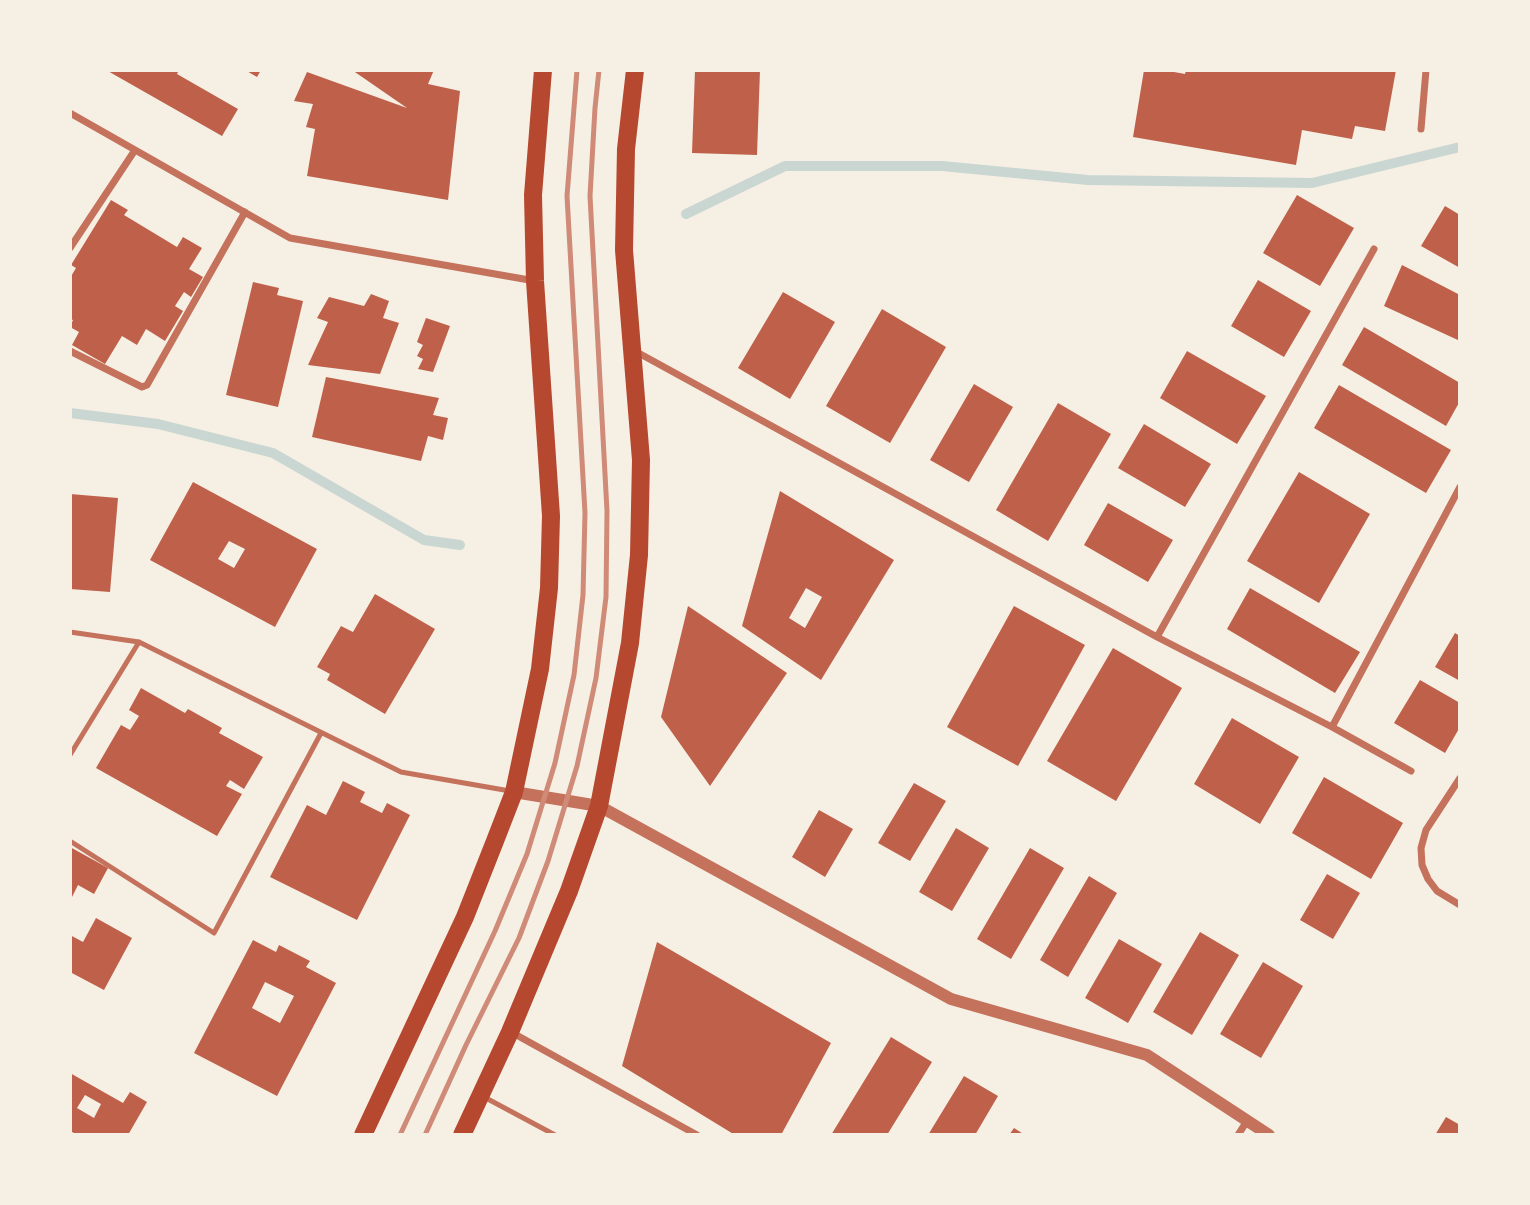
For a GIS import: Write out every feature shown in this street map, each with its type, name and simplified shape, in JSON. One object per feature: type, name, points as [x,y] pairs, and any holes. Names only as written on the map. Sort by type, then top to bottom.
[{"type":"main road","points":[[363,1135],[465,917],[514,792],[540,669],[549,588],[551,516],[535,281],[533,195],[543,70]]},
{"type":"main road","points":[[462,1135],[510,1032],[569,891],[599,806],[630,643],[639,555],[641,460],[624,250],[626,149],[635,70]]},
{"type":"street","points":[[1421,129],[1426,70]]},
{"type":"street","points":[[70,113],[290,238],[535,281]]},
{"type":"street","points":[[70,248],[135,150]]},
{"type":"street","points":[[70,351],[142,387],[147,385],[245,212]]},
{"type":"street","points":[[1157,637],[1374,249]]},
{"type":"street","points":[[632,349],[1157,637],[1412,771]]},
{"type":"street","points":[[1332,727],[1460,487]]},
{"type":"street","points":[[1460,778],[1426,830],[1421,848],[1422,865],[1428,879],[1437,891],[1460,905]]},
{"type":"street","points":[[514,792],[599,806],[951,999],[1147,1055],[1269,1135]]},
{"type":"street","points":[[510,1032],[697,1135]]},
{"type":"street","points":[[1238,1135],[1247,1121]]},
{"type":"lane","points":[[70,632],[139,642],[401,772],[514,792]]},
{"type":"lane","points":[[70,755],[139,642]]},
{"type":"lane","points":[[70,841],[215,933],[321,733]]},
{"type":"lane","points":[[481,1096],[551,1134]]},
{"type":"building","points":[[106,70],[179,70],[177,74],[238,109],[222,136]]},
{"type":"building","points":[[245,70],[261,70],[257,77]]},
{"type":"building","points":[[352,70],[434,70],[428,84],[460,91],[448,200],[307,176],[315,129],[306,127],[313,104],[294,101],[307,72],[407,108]]},
{"type":"building","points":[[695,70],[760,70],[757,155],[692,153]]},
{"type":"building","points":[[1144,70],[1185,74],[1186,70],[1396,70],[1385,131],[1355,126],[1352,139],[1302,130],[1296,165],[1133,137]]},
{"type":"building","points":[[1297,195],[1354,228],[1320,286],[1263,253]]},
{"type":"building","points":[[111,200],[128,210],[124,215],[177,247],[183,237],[202,248],[189,269],[203,277],[191,297],[184,292],[175,306],[183,311],[165,341],[146,329],[137,345],[122,336],[105,364],[72,345],[79,332],[70,327],[73,320],[70,319],[70,278],[76,268],[71,265]]},
{"type":"building","points":[[1445,206],[1460,215],[1460,268],[1421,246]]},
{"type":"building","points":[[1402,265],[1460,295],[1460,341],[1384,306]]},
{"type":"building","points":[[1258,280],[1311,311],[1284,357],[1231,326]]},
{"type":"building","points":[[253,282],[279,288],[277,295],[303,301],[278,407],[226,395]]},
{"type":"building","points":[[783,292],[835,322],[790,399],[738,368]]},
{"type":"building","points":[[371,294],[389,301],[383,318],[399,323],[380,374],[308,365],[328,322],[317,318],[329,297],[364,306]]},
{"type":"building","points":[[882,309],[946,347],[890,443],[826,406]]},
{"type":"building","points":[[426,318],[450,326],[433,372],[418,369],[423,359],[417,356],[423,345],[417,342]]},
{"type":"building","points":[[1364,327],[1460,383],[1460,401],[1446,426],[1342,365]]},
{"type":"building","points":[[1187,351],[1266,396],[1237,444],[1160,398]]},
{"type":"building","points":[[326,377],[439,398],[433,415],[448,418],[443,440],[428,436],[421,461],[312,437]]},
{"type":"building","points":[[974,384],[1013,407],[969,482],[930,460]]},
{"type":"building","points":[[1339,385],[1451,450],[1426,493],[1314,428]]},
{"type":"building","points":[[1058,403],[1111,434],[1048,541],[996,510]]},
{"type":"building","points":[[1144,424],[1211,464],[1185,507],[1118,468]]},
{"type":"building","points":[[1299,472],[1370,514],[1319,603],[1247,561]]},
{"type":"building","points":[[193,482],[317,549],[275,627],[150,560]],"holes":[[[229,541],[245,549],[234,568],[218,559]]]},
{"type":"building","points":[[780,491],[894,560],[821,680],[742,626]],"holes":[[[806,588],[822,597],[805,628],[789,618]]]},
{"type":"building","points":[[70,494],[118,498],[110,592],[70,589]]},
{"type":"building","points":[[1108,503],[1173,540],[1148,582],[1084,545]]},
{"type":"building","points":[[1250,588],[1360,652],[1335,693],[1227,629]]},
{"type":"building","points":[[375,594],[435,629],[385,714],[327,680],[330,674],[317,667],[341,626],[353,632]]},
{"type":"building","points":[[688,606],[787,673],[710,786],[661,717]]},
{"type":"building","points":[[1014,606],[1085,645],[1018,766],[947,727]]},
{"type":"building","points":[[1455,633],[1460,636],[1460,681],[1435,667]]},
{"type":"building","points":[[1113,648],[1182,688],[1116,801],[1047,761]]},
{"type":"building","points":[[1420,680],[1460,703],[1460,727],[1445,753],[1394,723]]},
{"type":"building","points":[[141,688],[185,713],[188,709],[222,728],[219,733],[263,757],[244,789],[230,780],[226,786],[242,794],[217,836],[96,768],[121,725],[130,730],[139,716],[129,710]]},
{"type":"building","points":[[1232,718],[1299,757],[1260,824],[1194,784]]},
{"type":"building","points":[[1324,777],[1403,823],[1371,879],[1292,833]]},
{"type":"building","points":[[343,781],[365,792],[360,802],[382,813],[387,803],[410,815],[357,920],[270,877],[307,805],[326,815]]},
{"type":"building","points":[[914,783],[946,801],[910,861],[878,843]]},
{"type":"building","points":[[819,810],[853,829],[825,877],[792,857]]},
{"type":"building","points":[[956,828],[989,848],[952,911],[919,892]]},
{"type":"building","points":[[70,847],[108,868],[94,894],[78,885],[70,901]]},
{"type":"building","points":[[1030,848],[1064,868],[1011,959],[977,939]]},
{"type":"building","points":[[1327,874],[1360,893],[1333,939],[1300,920]]},
{"type":"building","points":[[1089,876],[1117,893],[1068,977],[1040,960]]},
{"type":"building","points":[[96,918],[132,938],[104,990],[70,972],[70,935],[83,942]]},
{"type":"building","points":[[1200,932],[1239,955],[1192,1035],[1153,1012]]},
{"type":"building","points":[[1119,939],[1162,964],[1128,1023],[1085,998]]},
{"type":"building","points":[[253,940],[276,952],[279,945],[310,961],[306,967],[336,983],[277,1096],[194,1053]],"holes":[[[265,982],[294,996],[280,1023],[252,1008]]]},
{"type":"building","points":[[657,942],[831,1043],[781,1135],[735,1135],[622,1066]]},
{"type":"building","points":[[1263,962],[1303,986],[1261,1058],[1220,1034]]},
{"type":"building","points":[[891,1037],[932,1062],[887,1135],[831,1135]]},
{"type":"building","points":[[70,1073],[123,1103],[130,1092],[147,1102],[128,1135],[78,1135],[70,1131]],"holes":[[[85,1095],[101,1104],[94,1118],[77,1108]]]},
{"type":"building","points":[[964,1076],[998,1096],[975,1135],[928,1135]]},
{"type":"building","points":[[1446,1117],[1460,1125],[1460,1135],[1435,1135]]},
{"type":"building","points":[[1014,1128],[1025,1135],[1009,1135]]},
{"type":"waterway","points":[[686,214],[785,166],[942,166],[1088,180],[1312,183],[1460,147]]},
{"type":"waterway","points":[[70,413],[158,424],[273,453],[424,540],[460,545]]},
{"type":"railway","points":[[400,1135],[495,931],[527,854],[555,763],[574,675],[583,595],[585,513],[567,196],[577,70]]},
{"type":"railway","points":[[425,1135],[519,938],[548,861],[577,766],[596,678],[606,597],[607,511],[590,196],[599,70]]}]
